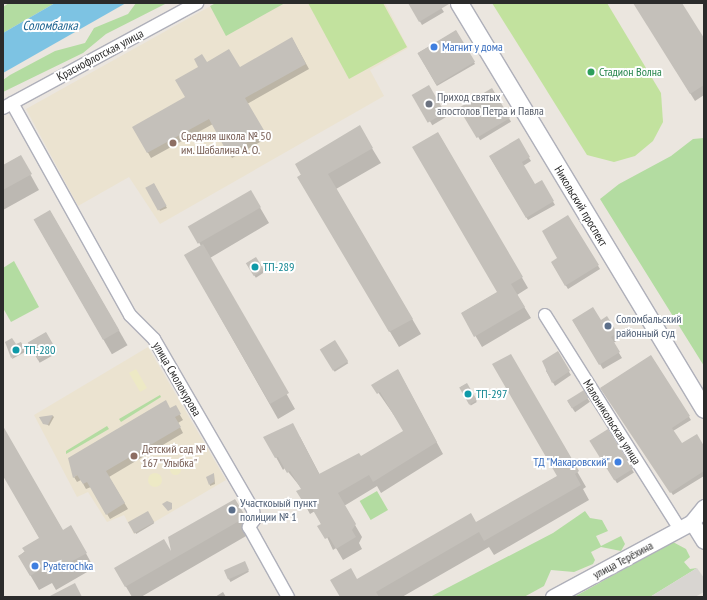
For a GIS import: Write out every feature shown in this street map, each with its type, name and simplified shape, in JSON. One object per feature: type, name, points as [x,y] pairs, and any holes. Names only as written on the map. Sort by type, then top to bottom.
[{"type":"main road","name":"Никольский проспект","points":[[459,3],[704,409]]},
{"type":"street","name":"Краснофлотская улица","points":[[8,105],[197,3]]},
{"type":"street","name":"улица Смолокурова","points":[[8,105],[130,315],[154,339],[254,510],[254,520],[249,527],[288,597]]},
{"type":"street","name":"Малоникольская улица","points":[[545,315],[686,526]]},
{"type":"street","points":[[704,506],[686,526],[704,541]]},
{"type":"street","name":"улица Терёхина","points":[[553,597],[686,526]]},
{"type":"shaded area","name":"Средняя школа № 50 им. Шабалина А. О.","points":[[216,3],[385,3],[408,48],[370,70],[384,96],[160,224],[129,177],[78,206],[26,109]]},
{"type":"shaded area","name":"Детский сад № 167 \"Улыбка\"","points":[[148,347],[226,480],[134,534],[124,515],[107,522],[88,492],[77,497],[34,415]]},
{"type":"shaded area","points":[[697,568],[704,578],[704,592],[695,597],[650,597]]},
{"type":"green space","points":[[9,3],[55,3],[3,33],[3,7]]},
{"type":"green space","points":[[136,3],[167,3],[106,34],[83,53],[3,92],[3,80],[10,75],[55,51],[85,43],[94,28],[128,14]]},
{"type":"green space","points":[[216,3],[285,3],[226,36],[210,6]]},
{"type":"green space","points":[[308,3],[383,3],[407,47],[349,79]]},
{"type":"green space","name":"Стадион Волна","points":[[492,3],[607,3],[661,93],[663,122],[653,141],[635,156],[614,162],[587,155]]},
{"type":"green space","points":[[704,138],[704,366],[600,199],[619,184],[671,156],[693,139]]},
{"type":"green space","points":[[14,261],[39,307],[11,322],[3,308],[3,268]]},
{"type":"green space","points":[[160,395],[161,397],[121,422],[119,419]]},
{"type":"green space","points":[[107,426],[109,429],[66,454],[66,451]]},
{"type":"green space","points":[[377,491],[388,510],[371,520],[360,501]]},
{"type":"green space","points":[[585,511],[590,518],[602,520],[608,531],[596,536],[601,546],[621,536],[625,544],[621,551],[601,547],[591,552],[595,560],[593,564],[574,572],[551,570],[544,586],[524,597],[430,597],[553,533]]},
{"type":"green space","points":[[673,542],[686,549],[690,557],[684,562],[690,569],[697,568],[650,597],[574,597]]},
{"type":"sand","points":[[136,369],[147,388],[140,392],[129,373]]},
{"type":"sand","points":[[173,464],[177,464],[179,465],[179,473],[173,474],[170,471],[170,467]]},
{"type":"sand","points":[[152,473],[158,473],[162,477],[162,483],[158,487],[152,487],[148,483],[148,477]]},
{"type":"water","name":"Соломбалка","points":[[55,3],[126,3],[3,73],[3,33]]},
{"type":"building","points":[[408,3],[449,3],[449,4],[419,22]]},
{"type":"building","points":[[633,3],[682,3],[704,38],[704,85],[690,94]]},
{"type":"building","points":[[456,30],[475,62],[436,85],[417,53]]},
{"type":"building","points":[[292,37],[306,64],[245,98],[265,132],[228,154],[209,119],[147,153],[132,127],[185,97],[175,80],[198,67],[194,59],[202,54],[207,62],[229,49],[240,67]]},
{"type":"building","name":"Приход святых апостолов Петра и Павла","points":[[429,85],[445,113],[428,123],[412,95]]},
{"type":"building","points":[[492,88],[510,118],[477,138],[459,108]]},
{"type":"building","points":[[360,125],[373,148],[328,174],[413,319],[389,332],[297,177],[301,175],[295,164]]},
{"type":"building","points":[[438,132],[523,277],[511,284],[525,307],[474,337],[461,313],[497,292],[412,147]]},
{"type":"building","points":[[519,138],[530,157],[522,162],[535,184],[542,180],[554,201],[526,218],[489,156]]},
{"type":"building","points":[[21,155],[32,174],[3,190],[3,165]]},
{"type":"building","points":[[154,183],[167,206],[158,211],[145,188]]},
{"type":"building","points":[[251,190],[261,207],[198,244],[188,226]]},
{"type":"building","points":[[50,210],[120,330],[103,340],[34,220]]},
{"type":"building","points":[[568,215],[599,265],[565,286],[551,262],[557,258],[542,231]]},
{"type":"building","points":[[203,244],[289,393],[270,404],[184,255]]},
{"type":"building","name":"ТП-289","points":[[256,257],[264,270],[254,276],[246,263]]},
{"type":"building","points":[[593,307],[601,320],[607,316],[612,324],[617,333],[611,337],[620,352],[599,365],[572,320]]},
{"type":"building","points":[[46,332],[56,349],[38,360],[28,342]]},
{"type":"building","name":"ТП-280","points":[[12,338],[16,344],[21,342],[25,350],[11,358],[5,342]]},
{"type":"building","points":[[335,340],[348,361],[333,371],[320,350]]},
{"type":"building","points":[[558,351],[570,371],[552,383],[542,361]]},
{"type":"building","points":[[511,354],[579,471],[575,474],[581,485],[484,541],[479,532],[376,592],[379,597],[340,597],[330,580],[351,568],[357,579],[471,513],[476,522],[557,476],[492,364]]},
{"type":"building","points":[[651,355],[690,416],[672,428],[682,443],[697,434],[704,446],[704,471],[670,493],[600,388]]},
{"type":"building","points":[[398,369],[437,442],[373,482],[369,475],[338,493],[356,524],[352,530],[356,537],[336,549],[329,537],[325,539],[317,526],[321,524],[307,500],[303,502],[296,491],[301,489],[290,471],[287,473],[278,457],[275,458],[263,437],[293,423],[319,474],[359,453],[361,456],[403,431],[380,392],[377,394],[371,385]]},
{"type":"building","name":"ТП-297","points":[[467,383],[477,400],[469,405],[459,388]]},
{"type":"building","points":[[584,390],[589,398],[572,408],[567,401]]},
{"type":"building","points":[[166,400],[170,408],[176,405],[181,414],[175,417],[181,427],[106,471],[125,503],[106,515],[87,482],[83,484],[77,475],[73,478],[68,458]]},
{"type":"building","points":[[53,415],[48,425],[43,424],[39,417]]},
{"type":"building","points":[[3,426],[63,530],[71,525],[87,553],[47,575],[43,568],[30,576],[18,556],[25,552],[22,548],[39,538],[3,476]]},
{"type":"building","points":[[608,429],[633,469],[614,481],[589,441]]},
{"type":"building","points":[[214,473],[214,482],[209,485],[206,477]]},
{"type":"building","points":[[235,499],[246,517],[125,587],[114,568],[164,539],[171,551],[168,537]]},
{"type":"building","points":[[167,501],[172,503],[172,509],[168,511],[162,504]]},
{"type":"building","points":[[148,511],[154,522],[134,534],[128,522]]},
{"type":"building","points":[[245,561],[249,570],[228,579],[224,570]]},
{"type":"building","points":[[75,583],[82,597],[48,597]]},
{"type":"place","name":"Магнит у дома","points":[[434,47]]},
{"type":"place","name":"Стадион Волна","points":[[591,72]]},
{"type":"place","name":"Приход святых апостолов Петра и Павла","points":[[429,104]]},
{"type":"place","name":"Средняя школа № 50 им. Шабалина А. О.","points":[[173,143]]},
{"type":"place","name":"ТП-289","points":[[255,267]]},
{"type":"place","name":"Соломбальский районный суд","points":[[608,326]]},
{"type":"place","name":"ТП-280","points":[[16,350]]},
{"type":"place","name":"ТП-297","points":[[468,394]]},
{"type":"place","name":"Детский сад № 167 \"Улыбка\"","points":[[134,456]]},
{"type":"place","name":"ТД \"Макаровский\"","points":[[618,462]]},
{"type":"place","name":"Участкоыый пункт полиции № 1","points":[[232,510]]},
{"type":"place","name":"Pyaterochka","points":[[35,566]]}]
